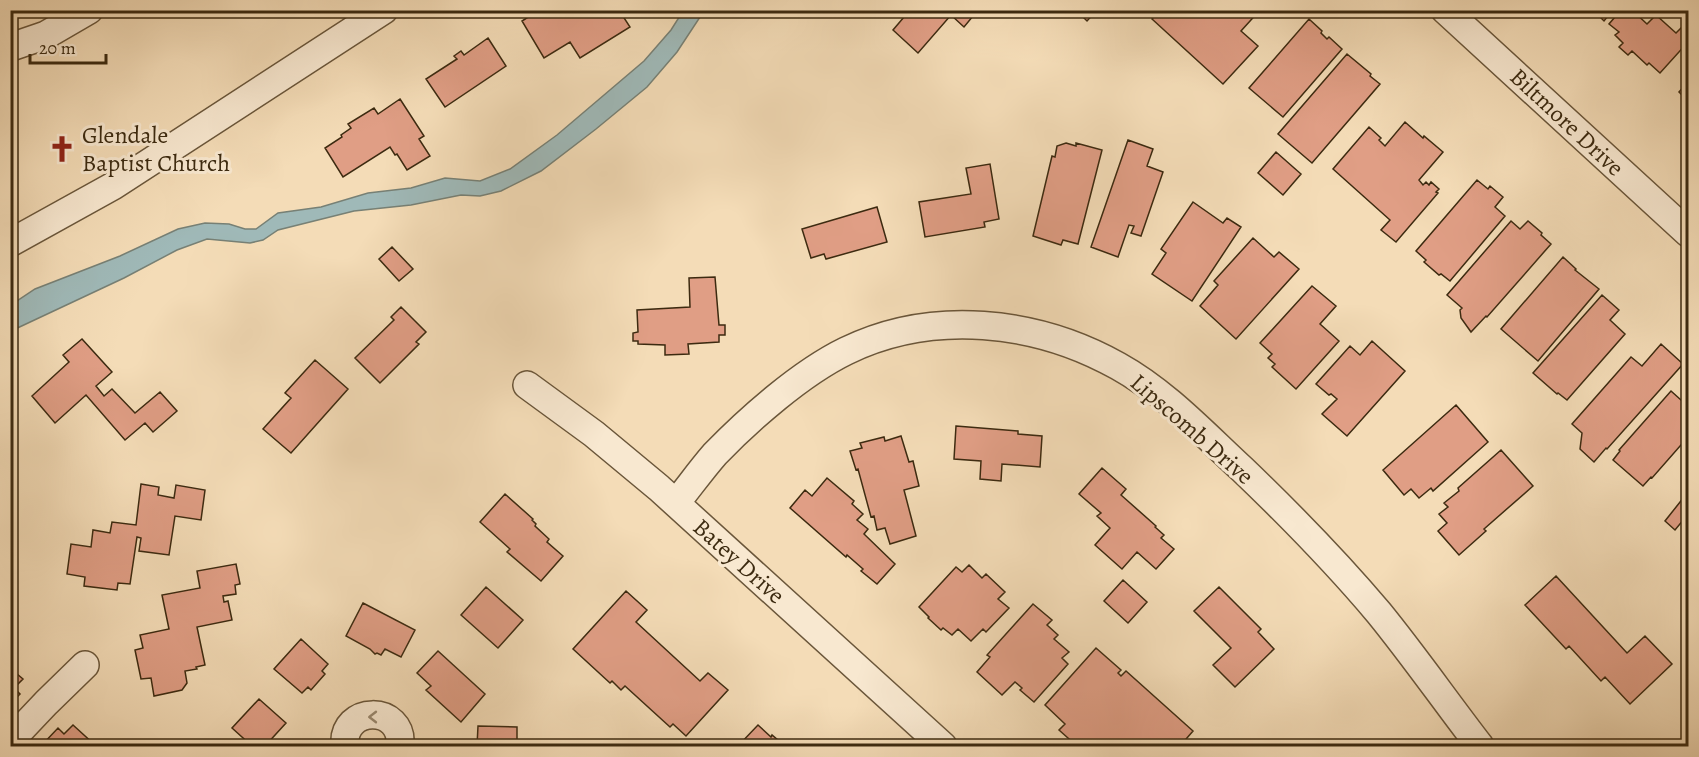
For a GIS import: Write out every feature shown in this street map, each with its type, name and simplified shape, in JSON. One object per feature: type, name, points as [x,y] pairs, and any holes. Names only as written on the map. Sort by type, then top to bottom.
[{"type":"street","points":[[10,42],[11,47],[46,34],[89,10]]},
{"type":"street","points":[[10,243],[112,186],[384,10]]},
{"type":"street","name":"Biltmore Drive","points":[[1445,10],[1689,233]]},
{"type":"street","name":"Lipscomb Drive","points":[[676,504],[715,455],[742,428],[801,378],[855,347],[892,334],[953,325],[1012,327],[1045,335],[1088,351],[1120,367],[1170,402],[1215,444],[1277,503],[1351,581],[1413,656],[1480,747]]},
{"type":"street","name":"Batey Drive","points":[[527,385],[594,434],[676,504],[943,747]]},
{"type":"street","points":[[10,741],[85,665]]},
{"type":"street","points":[[345,747],[345,735],[352,723],[358,718],[372,714],[382,716],[395,726],[399,733],[400,747]]},
{"type":"water","points":[[683,11],[704,11],[677,52],[647,87],[541,171],[501,191],[480,196],[461,195],[411,205],[354,211],[278,230],[263,240],[250,243],[207,239],[177,250],[124,278],[11,331],[11,305],[35,289],[120,256],[178,229],[205,223],[229,224],[245,229],[256,229],[278,213],[321,207],[368,193],[411,188],[445,178],[480,181],[510,169],[557,135],[644,61],[671,30]]},
{"type":"building","points":[[534,10],[619,10],[630,27],[580,58],[570,42],[544,58],[522,21],[533,14]]},
{"type":"building","points":[[910,10],[978,10],[964,27],[951,15],[918,53],[893,30]]},
{"type":"building","points":[[1076,10],[1097,10],[1087,21]]},
{"type":"building","points":[[1160,10],[1260,10],[1241,31],[1258,46],[1223,84],[1152,19]]},
{"type":"building","points":[[1593,10],[1613,10],[1604,21]]},
{"type":"building","points":[[1621,10],[1632,10],[1647,24],[1656,15],[1676,33],[1686,23],[1688,42],[1660,73],[1632,51],[1628,55],[1619,47],[1623,43],[1615,35],[1619,32],[1609,24]]},
{"type":"building","points":[[1309,19],[1327,39],[1329,37],[1342,49],[1283,117],[1249,88]]},
{"type":"building","points":[[488,38],[506,66],[445,107],[426,79],[457,59],[454,56],[461,51],[464,55]]},
{"type":"building","points":[[1347,54],[1380,84],[1312,163],[1278,134]]},
{"type":"building","points":[[1688,82],[1688,101],[1679,92]]},
{"type":"building","points":[[400,99],[424,136],[419,139],[430,156],[407,170],[390,147],[343,177],[325,148],[351,128],[348,124],[374,108],[378,114]]},
{"type":"building","points":[[1405,122],[1443,152],[1419,180],[1423,185],[1426,182],[1429,185],[1431,182],[1439,189],[1436,192],[1438,193],[1396,242],[1381,230],[1390,220],[1333,169],[1369,127],[1381,138],[1379,140],[1385,146]]},
{"type":"building","points":[[1128,140],[1153,149],[1147,166],[1163,172],[1141,236],[1131,233],[1134,226],[1129,225],[1118,257],[1091,247]]},
{"type":"building","points":[[1066,143],[1076,146],[1076,143],[1102,150],[1078,244],[1063,240],[1061,245],[1033,236],[1052,156],[1055,157],[1057,146]]},
{"type":"building","points":[[1276,152],[1301,174],[1283,195],[1258,173]]},
{"type":"building","points":[[990,164],[999,219],[984,222],[985,227],[925,237],[919,202],[971,194],[966,168]]},
{"type":"building","points":[[1477,180],[1488,189],[1490,186],[1503,197],[1495,207],[1505,216],[1450,281],[1424,262],[1426,260],[1416,251]]},
{"type":"building","points":[[1193,202],[1223,223],[1227,218],[1241,227],[1192,301],[1152,274],[1166,253],[1161,249]]},
{"type":"building","points":[[877,207],[887,242],[826,259],[824,254],[811,258],[802,229]]},
{"type":"building","points":[[1511,221],[1520,229],[1528,221],[1551,244],[1471,332],[1461,318],[1462,308],[1447,295]]},
{"type":"building","points":[[1253,238],[1274,257],[1279,252],[1299,269],[1236,339],[1200,306],[1218,285],[1214,281]]},
{"type":"building","points":[[392,247],[413,269],[399,281],[379,259]]},
{"type":"building","points":[[1563,257],[1599,289],[1538,361],[1501,329]]},
{"type":"building","points":[[715,277],[719,325],[725,325],[725,335],[719,335],[719,342],[688,344],[689,354],[665,355],[665,345],[638,344],[638,341],[633,341],[633,333],[638,332],[637,310],[690,307],[689,278]]},
{"type":"building","points":[[1312,286],[1336,306],[1320,324],[1339,341],[1296,389],[1272,367],[1275,364],[1268,358],[1272,354],[1260,343]]},
{"type":"building","points":[[1602,295],[1619,310],[1610,320],[1625,334],[1567,400],[1533,373]]},
{"type":"building","points":[[401,307],[426,332],[416,342],[419,344],[380,383],[355,358],[394,320],[391,317]]},
{"type":"building","points":[[82,339],[112,372],[96,386],[104,396],[112,389],[135,413],[160,392],[177,411],[153,432],[145,423],[125,440],[86,395],[55,423],[32,396],[69,362],[63,355]]},
{"type":"building","points":[[1372,341],[1405,371],[1347,436],[1322,414],[1337,399],[1316,384],[1350,346],[1360,355]]},
{"type":"building","points":[[1661,344],[1683,364],[1594,462],[1580,449],[1582,433],[1572,424],[1631,357],[1642,366]]},
{"type":"building","points":[[315,360],[348,389],[291,453],[263,429],[291,398],[285,393]]},
{"type":"building","points":[[1671,391],[1681,400],[1688,392],[1688,437],[1643,486],[1613,460],[1619,450]]},
{"type":"building","points":[[1456,405],[1488,442],[1433,491],[1431,488],[1419,498],[1411,489],[1404,495],[1383,470]]},
{"type":"building","points":[[956,426],[1018,431],[1018,434],[1042,436],[1040,467],[1002,464],[1001,481],[980,479],[981,461],[954,459]]},
{"type":"building","points":[[901,436],[909,462],[913,461],[919,486],[904,490],[916,536],[890,544],[885,528],[877,530],[874,516],[871,517],[858,469],[856,470],[850,451],[862,448],[860,443],[884,437],[885,441]]},
{"type":"building","points":[[1501,450],[1533,486],[1484,529],[1486,531],[1459,555],[1438,531],[1447,523],[1439,514],[1448,507],[1444,503],[1459,491],[1458,488]]},
{"type":"building","points":[[1102,468],[1126,489],[1121,495],[1156,526],[1164,535],[1161,538],[1174,549],[1156,569],[1137,552],[1122,569],[1095,545],[1110,528],[1097,516],[1101,513],[1079,494]]},
{"type":"building","points":[[827,478],[854,501],[852,504],[863,514],[857,520],[868,529],[864,534],[895,564],[877,584],[847,555],[846,557],[790,508],[805,490],[812,496]]},
{"type":"building","points":[[141,484],[159,487],[158,495],[174,498],[176,485],[205,490],[201,520],[175,516],[169,555],[139,551],[141,538],[137,537],[130,584],[118,583],[117,590],[84,586],[85,577],[67,574],[71,544],[91,547],[93,530],[110,533],[112,522],[136,525]]},
{"type":"building","points":[[1688,492],[1688,523],[1684,519],[1675,530],[1665,521]]},
{"type":"building","points":[[505,494],[533,519],[535,526],[549,539],[547,542],[563,556],[541,581],[507,552],[510,549],[480,522]]},
{"type":"building","points":[[236,564],[240,584],[235,585],[236,594],[223,596],[224,602],[228,601],[232,620],[197,627],[205,665],[185,671],[187,683],[182,690],[154,696],[151,678],[141,679],[135,650],[143,648],[140,635],[169,629],[162,595],[200,588],[197,571]]},
{"type":"building","points":[[969,565],[982,578],[986,574],[1005,592],[998,599],[1009,608],[986,632],[983,629],[971,641],[958,629],[952,635],[943,628],[941,630],[919,607],[956,567],[962,572]]},
{"type":"building","points":[[1556,576],[1627,653],[1645,636],[1672,664],[1630,704],[1605,677],[1601,681],[1569,646],[1566,649],[1525,605]]},
{"type":"building","points":[[1123,580],[1147,602],[1128,623],[1104,601]]},
{"type":"building","points":[[486,587],[523,620],[498,648],[461,615]]},
{"type":"building","points":[[1219,587],[1261,629],[1258,632],[1274,649],[1235,687],[1213,665],[1231,648],[1194,611]]},
{"type":"building","points":[[626,591],[647,610],[636,622],[700,681],[708,673],[728,690],[686,736],[673,724],[670,727],[625,686],[621,690],[612,681],[610,683],[573,649]]},
{"type":"building","points":[[363,603],[415,630],[401,657],[385,649],[381,655],[375,654],[346,636]]},
{"type":"building","points":[[1033,604],[1052,620],[1047,625],[1058,635],[1054,639],[1069,652],[1062,658],[1068,664],[1034,702],[1020,690],[1022,688],[1015,682],[1002,695],[977,672],[990,657],[987,655]]},
{"type":"building","points":[[301,639],[328,664],[322,671],[325,674],[311,690],[308,687],[302,693],[274,669]]},
{"type":"building","points":[[1096,648],[1121,670],[1118,673],[1121,676],[1126,671],[1193,731],[1180,746],[1077,746],[1059,730],[1065,724],[1045,705]]},
{"type":"building","points":[[438,651],[485,694],[461,722],[426,690],[431,686],[417,673]]},
{"type":"building","points":[[10,668],[23,679],[14,688],[20,694],[10,704]]},
{"type":"building","points":[[259,699],[286,723],[265,746],[252,746],[232,728]]},
{"type":"building","points":[[73,725],[96,746],[41,746],[58,728],[64,734]]},
{"type":"building","points":[[758,725],[771,737],[772,735],[785,746],[738,746]]},
{"type":"building","points":[[478,726],[517,727],[517,746],[477,746]]},
{"type":"place","name":"Glendale Baptist Church","points":[[62,149]]}]
